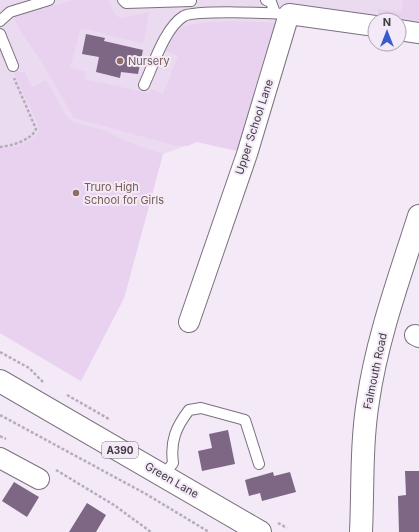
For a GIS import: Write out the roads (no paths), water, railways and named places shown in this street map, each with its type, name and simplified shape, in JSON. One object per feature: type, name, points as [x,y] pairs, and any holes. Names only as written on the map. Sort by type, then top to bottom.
[{"type":"main road","name":"Falmouth Road","points":[[361,532],[366,416],[372,378],[389,312],[419,216]]},
{"type":"main road","name":"Green Lane","points":[[0,381],[260,532]]},
{"type":"street","points":[[282,14],[367,25]]},
{"type":"street","name":"Upper School Lane","points":[[189,322],[247,154],[282,14]]},
{"type":"street","points":[[407,31],[419,33]]},
{"type":"street","points":[[1,462],[46,474]]},
{"type":"lane","points":[[0,21],[10,12],[49,0]]},
{"type":"lane","points":[[124,0],[126,3],[191,0],[192,14]]},
{"type":"lane","points":[[266,0],[271,2],[282,14]]},
{"type":"lane","points":[[144,85],[159,51],[171,30],[184,16],[192,14],[282,14]]},
{"type":"lane","points":[[0,34],[12,68]]},
{"type":"lane","points":[[164,475],[173,463],[171,448],[183,418],[189,410],[201,408],[245,420],[259,464]]},
{"type":"place","name":"Nursery","points":[[120,61]]},
{"type":"place","name":"Truro High School for Girls","points":[[76,193]]}]
